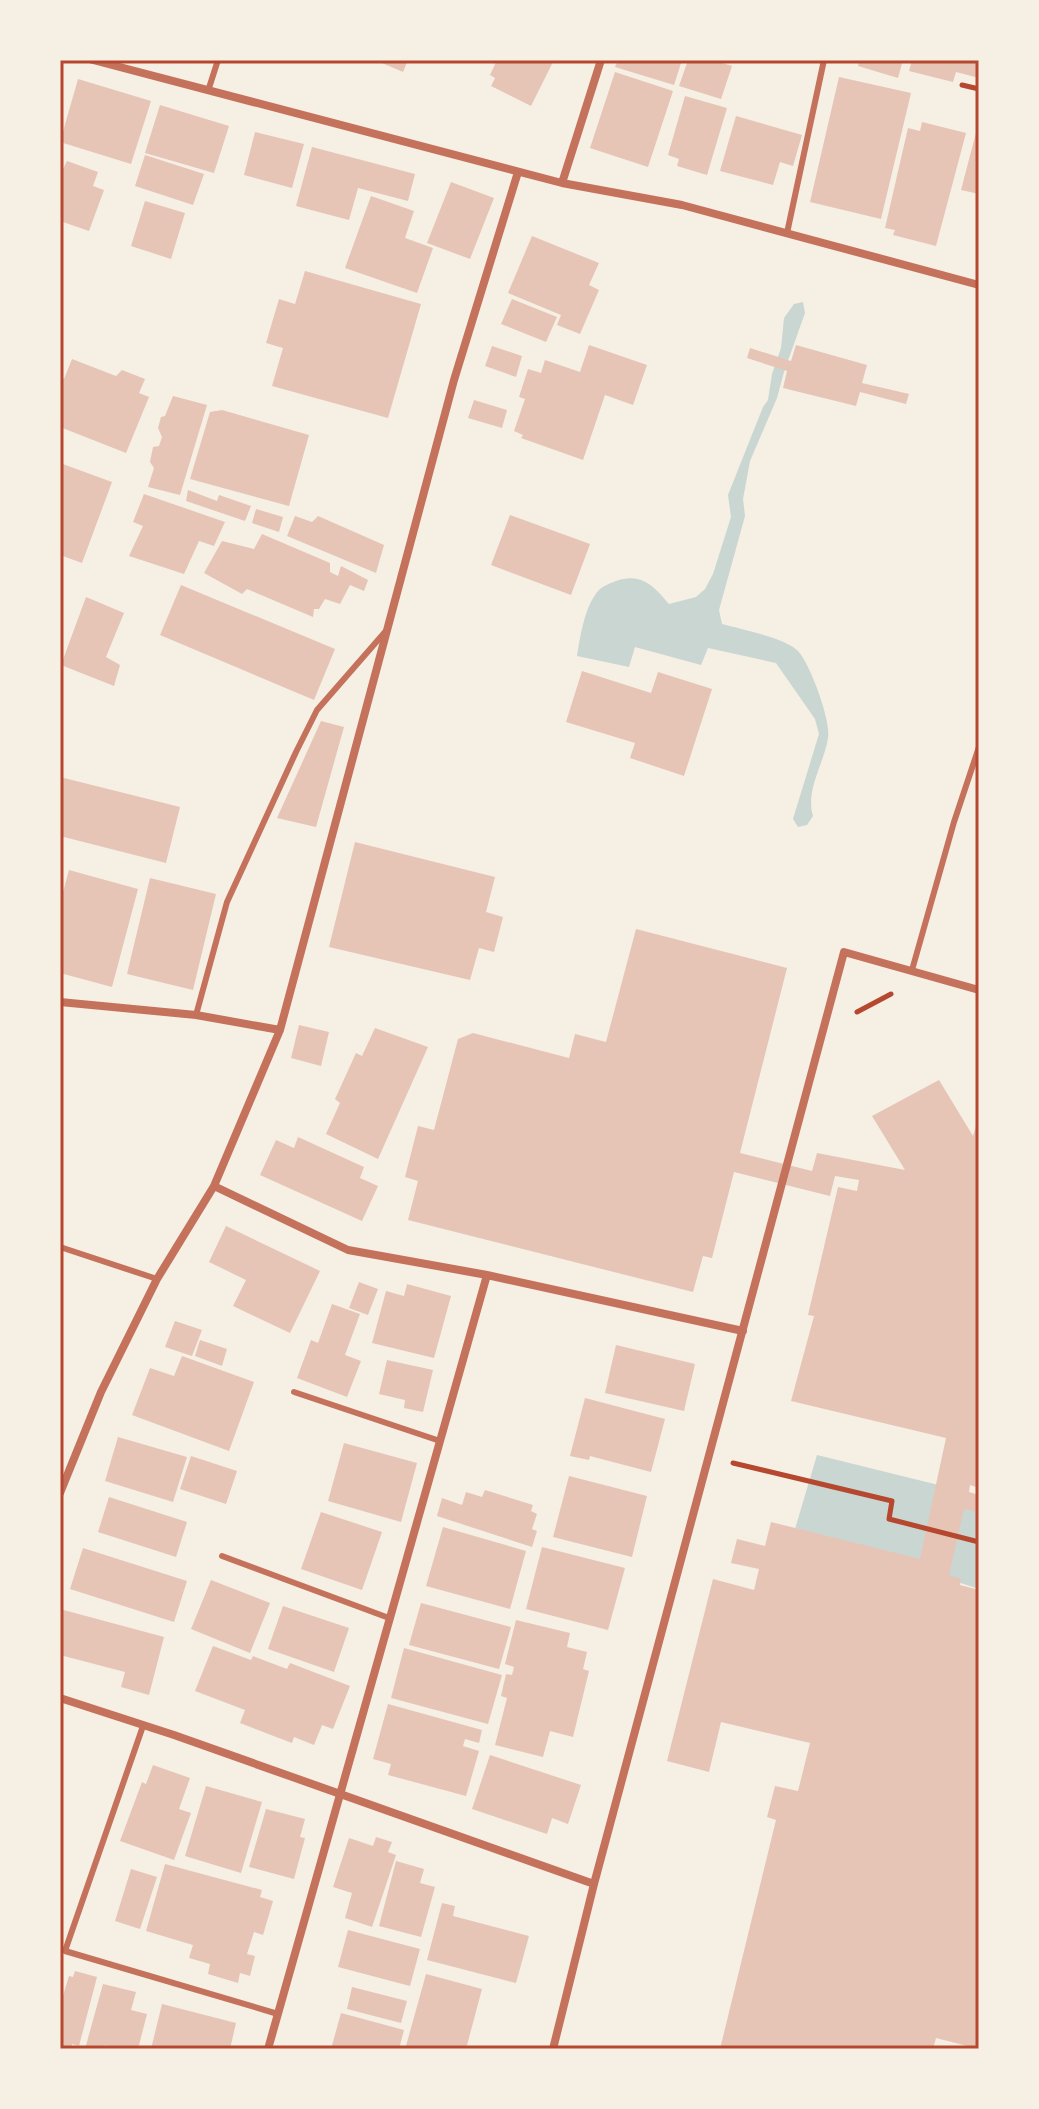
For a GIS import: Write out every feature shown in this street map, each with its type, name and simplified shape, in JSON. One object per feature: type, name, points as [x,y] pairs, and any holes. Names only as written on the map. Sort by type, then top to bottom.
[{"type":"street","points":[[93,60],[562,183],[682,205],[979,285]]},
{"type":"street","points":[[562,183],[601,60]]},
{"type":"street","points":[[60,1493],[101,1392],[157,1279],[214,1186],[280,1030],[454,380],[518,172]]},
{"type":"street","points":[[553,2049],[594,1884],[844,952],[979,990]]},
{"type":"street","points":[[60,1002],[196,1015],[280,1030]]},
{"type":"street","points":[[214,1186],[348,1250],[487,1275],[743,1331]]},
{"type":"street","points":[[268,2049],[487,1275]]},
{"type":"street","points":[[60,1698],[594,1884]]},
{"type":"lane","points":[[208,91],[218,60]]},
{"type":"lane","points":[[787,233],[824,60]]},
{"type":"lane","points":[[196,1015],[227,902],[296,752],[317,710],[388,630]]},
{"type":"lane","points":[[912,970],[979,747]]},
{"type":"lane","points":[[60,1247],[157,1279]]},
{"type":"lane","points":[[294,1392],[440,1441]]},
{"type":"lane","points":[[222,1556],[389,1618]]},
{"type":"lane","points":[[143,1726],[65,1951],[278,2014]]},
{"type":"path","points":[[962,85],[979,89]]},
{"type":"path","points":[[732,1463],[892,1501],[889,1519],[979,1542]]},
{"type":"shaded area","points":[[803,302],[805,313],[777,398],[750,461],[743,499],[745,516],[719,610],[722,624],[792,646],[803,658],[819,693],[828,738],[811,796],[813,816],[807,825],[798,827],[793,819],[819,734],[815,719],[776,663],[708,648],[701,665],[635,647],[629,667],[577,656],[591,601],[607,585],[625,579],[640,580],[652,586],[669,604],[696,597],[705,589],[713,574],[731,517],[728,495],[768,400],[772,374],[781,348],[784,318],[794,304]]},
{"type":"shaded area","points":[[817,1455],[979,1495],[979,1589],[795,1529]]},
{"type":"building","points":[[375,60],[408,60],[403,72]]},
{"type":"building","points":[[497,60],[554,60],[531,106],[491,86],[495,78],[490,75]]},
{"type":"building","points":[[618,60],[682,60],[674,85],[615,67]]},
{"type":"building","points":[[688,60],[713,60],[732,66],[721,99],[679,86]]},
{"type":"building","points":[[859,60],[903,60],[898,78],[858,66]]},
{"type":"building","points":[[912,60],[979,60],[979,78],[956,72],[953,82],[909,71]]},
{"type":"building","points":[[615,72],[673,91],[648,167],[590,148]]},
{"type":"building","points":[[839,77],[911,93],[881,219],[810,202]]},
{"type":"building","points":[[78,79],[151,101],[131,164],[60,142]]},
{"type":"building","points":[[685,96],[727,108],[707,175],[677,166],[679,159],[668,155]]},
{"type":"building","points":[[160,105],[229,126],[214,173],[145,153]]},
{"type":"building","points":[[736,116],[802,135],[793,166],[780,162],[773,185],[720,171]]},
{"type":"building","points":[[922,122],[966,133],[936,246],[893,235],[895,230],[885,228],[908,128],[920,131]]},
{"type":"building","points":[[979,125],[979,194],[961,190]]},
{"type":"building","points":[[255,132],[304,144],[292,188],[244,175]]},
{"type":"building","points":[[312,147],[415,174],[408,201],[358,188],[349,220],[296,206]]},
{"type":"building","points":[[145,155],[204,174],[193,205],[135,186]]},
{"type":"building","points":[[67,161],[98,172],[93,186],[104,190],[89,231],[60,221],[60,175]]},
{"type":"building","points":[[451,182],[494,198],[470,259],[427,243]]},
{"type":"building","points":[[371,196],[414,211],[405,238],[433,248],[417,293],[345,268]]},
{"type":"building","points":[[145,201],[185,213],[171,259],[131,246]]},
{"type":"building","points":[[532,236],[599,263],[589,285],[599,290],[580,334],[557,325],[561,315],[508,293]]},
{"type":"building","points":[[305,271],[421,304],[388,418],[272,386],[283,348],[266,343],[279,299],[295,304]]},
{"type":"building","points":[[512,299],[557,317],[546,342],[501,324]]},
{"type":"building","points":[[589,345],[647,365],[633,405],[605,395],[583,460],[521,438],[523,435],[514,431],[525,399],[519,397],[528,369],[541,373],[545,360],[580,372]]},
{"type":"building","points":[[796,345],[867,365],[862,383],[909,394],[906,404],[860,392],[856,406],[783,388],[787,371],[747,358],[750,348],[791,361]]},
{"type":"building","points":[[492,346],[522,356],[516,377],[485,366]]},
{"type":"building","points":[[72,359],[116,376],[122,370],[145,379],[139,393],[149,397],[126,453],[60,427],[60,378],[64,379]]},
{"type":"building","points":[[173,396],[207,405],[180,495],[148,487],[154,468],[150,462],[153,447],[159,446],[162,437],[158,428],[161,417],[165,416]]},
{"type":"building","points":[[474,400],[507,410],[502,428],[468,418]]},
{"type":"building","points":[[222,410],[309,435],[289,506],[190,479],[210,412]]},
{"type":"building","points":[[60,463],[112,482],[82,563],[60,555]]},
{"type":"building","points":[[188,490],[217,501],[219,495],[251,506],[245,521],[186,501]]},
{"type":"building","points":[[144,494],[225,522],[214,546],[199,541],[184,574],[129,556],[143,526],[133,522]]},
{"type":"building","points":[[256,509],[283,517],[279,532],[252,523]]},
{"type":"building","points":[[510,515],[590,544],[571,595],[491,565]]},
{"type":"building","points":[[295,516],[312,522],[318,516],[384,545],[376,573],[287,536]]},
{"type":"building","points":[[262,534],[330,563],[330,572],[338,576],[341,566],[368,580],[364,591],[350,585],[340,604],[325,599],[319,609],[314,609],[313,617],[247,589],[242,594],[204,573],[222,541],[254,549]]},
{"type":"building","points":[[181,585],[335,649],[314,700],[160,635]]},
{"type":"building","points":[[86,597],[124,613],[106,657],[120,665],[114,686],[61,665]]},
{"type":"building","points":[[582,671],[651,693],[658,672],[712,689],[684,776],[630,758],[635,743],[566,722]]},
{"type":"building","points":[[321,721],[344,727],[316,827],[277,818]]},
{"type":"building","points":[[60,777],[180,807],[166,863],[60,836]]},
{"type":"building","points":[[355,842],[495,877],[486,912],[503,917],[494,952],[479,948],[470,980],[329,947]]},
{"type":"building","points":[[69,870],[138,889],[112,987],[60,973],[60,903]]},
{"type":"building","points":[[150,878],[216,894],[193,990],[127,974]]},
{"type":"building","points":[[636,929],[787,968],[740,1153],[812,1171],[817,1153],[905,1170],[872,1116],[939,1080],[973,1136],[979,1116],[979,1488],[970,1485],[969,1492],[979,1495],[979,1512],[964,1509],[949,1575],[961,1579],[960,1585],[979,1590],[979,2049],[936,2038],[933,2049],[720,2049],[776,1820],[767,1817],[775,1786],[798,1791],[810,1743],[721,1722],[709,1772],[667,1761],[713,1579],[754,1590],[759,1569],[731,1563],[737,1539],[765,1546],[771,1522],[920,1559],[946,1438],[791,1401],[814,1316],[808,1315],[838,1187],[857,1191],[859,1180],[835,1176],[830,1196],[734,1172],[712,1258],[703,1256],[693,1292],[408,1220],[418,1181],[405,1177],[418,1126],[434,1130],[458,1039],[473,1033],[569,1058],[575,1034],[606,1042]]},
{"type":"building","points":[[299,1025],[329,1032],[321,1066],[291,1058]]},
{"type":"building","points":[[375,1028],[428,1047],[378,1159],[326,1134],[340,1103],[335,1099],[356,1053],[362,1056]]},
{"type":"building","points":[[298,1137],[364,1167],[360,1178],[378,1186],[362,1221],[260,1175],[276,1140],[294,1148]]},
{"type":"building","points":[[226,1226],[320,1271],[290,1333],[233,1306],[246,1280],[209,1262]]},
{"type":"building","points":[[359,1282],[378,1289],[368,1315],[349,1308]]},
{"type":"building","points":[[407,1284],[451,1296],[434,1358],[372,1343],[386,1291],[404,1296]]},
{"type":"building","points":[[332,1304],[360,1314],[345,1355],[361,1361],[347,1397],[297,1378],[311,1340],[318,1343]]},
{"type":"building","points":[[175,1321],[202,1330],[192,1356],[165,1347]]},
{"type":"building","points":[[200,1340],[227,1349],[222,1366],[195,1356]]},
{"type":"building","points":[[616,1345],[695,1364],[684,1411],[605,1393]]},
{"type":"building","points":[[182,1356],[254,1382],[229,1451],[132,1415],[150,1368],[174,1376]]},
{"type":"building","points":[[387,1360],[433,1370],[423,1412],[404,1408],[405,1400],[379,1394]]},
{"type":"building","points":[[585,1398],[665,1419],[651,1472],[590,1456],[589,1460],[570,1456]]},
{"type":"building","points":[[118,1437],[187,1457],[173,1502],[105,1481]]},
{"type":"building","points":[[344,1443],[417,1463],[401,1522],[328,1501]]},
{"type":"building","points":[[191,1456],[237,1471],[226,1504],[180,1489]]},
{"type":"building","points":[[569,1476],[647,1496],[632,1557],[553,1537]]},
{"type":"building","points":[[485,1490],[533,1505],[531,1511],[537,1514],[532,1529],[537,1531],[532,1547],[437,1516],[442,1498],[462,1505],[466,1492],[482,1497]]},
{"type":"building","points":[[109,1497],[187,1522],[176,1557],[98,1532]]},
{"type":"building","points":[[321,1512],[382,1532],[362,1590],[301,1569]]},
{"type":"building","points":[[443,1527],[526,1551],[510,1609],[426,1586]]},
{"type":"building","points":[[542,1547],[625,1568],[608,1630],[526,1609]]},
{"type":"building","points":[[83,1548],[187,1581],[174,1622],[70,1589]]},
{"type":"building","points":[[211,1580],[270,1603],[250,1653],[191,1629]]},
{"type":"building","points":[[421,1603],[511,1627],[499,1669],[409,1645]]},
{"type":"building","points":[[283,1606],[349,1628],[334,1672],[268,1649]]},
{"type":"building","points":[[60,1609],[164,1637],[149,1695],[121,1687],[125,1672],[60,1655]]},
{"type":"building","points":[[516,1620],[570,1633],[567,1647],[587,1652],[583,1669],[589,1671],[573,1737],[550,1731],[543,1757],[495,1745],[507,1698],[501,1696],[506,1674],[512,1675],[514,1667],[505,1664]]},
{"type":"building","points":[[213,1646],[287,1669],[290,1663],[350,1686],[333,1729],[322,1725],[314,1745],[294,1737],[292,1743],[240,1723],[245,1710],[195,1691]]},
{"type":"building","points":[[404,1648],[502,1675],[488,1724],[391,1698]]},
{"type":"building","points":[[388,1704],[482,1730],[479,1743],[465,1739],[463,1746],[479,1751],[466,1796],[388,1775],[391,1764],[373,1759]]},
{"type":"building","points":[[490,1755],[581,1785],[568,1824],[552,1818],[547,1834],[472,1809]]},
{"type":"building","points":[[153,1765],[190,1778],[179,1809],[191,1813],[174,1860],[120,1841],[142,1782],[146,1784]]},
{"type":"building","points":[[206,1786],[262,1802],[241,1873],[185,1856]]},
{"type":"building","points":[[266,1809],[305,1819],[300,1837],[305,1838],[294,1879],[249,1867]]},
{"type":"building","points":[[376,1837],[392,1842],[388,1852],[396,1855],[372,1927],[345,1918],[352,1893],[333,1887],[349,1838],[373,1846]]},
{"type":"building","points":[[396,1861],[424,1869],[420,1883],[435,1887],[421,1937],[379,1926]]},
{"type":"building","points":[[165,1864],[262,1890],[260,1897],[273,1901],[263,1935],[254,1932],[247,1954],[255,1956],[250,1976],[240,1973],[238,1983],[208,1974],[210,1964],[189,1958],[193,1945],[146,1931]]},
{"type":"building","points":[[131,1869],[157,1877],[140,1929],[115,1921]]},
{"type":"building","points":[[442,1903],[455,1906],[453,1916],[529,1936],[516,1983],[427,1960]]},
{"type":"building","points":[[348,1930],[420,1949],[410,1986],[338,1967]]},
{"type":"building","points":[[75,1971],[97,1977],[79,2046],[72,2044],[71,2049],[60,2049],[60,2005],[69,1976],[73,1977]]},
{"type":"building","points":[[426,1974],[482,1989],[466,2049],[406,2046]]},
{"type":"building","points":[[103,1984],[136,1992],[131,2010],[147,2014],[138,2049],[118,2049],[105,2045],[104,2049],[85,2049]]},
{"type":"building","points":[[352,1987],[407,2001],[401,2023],[347,2009]]},
{"type":"building","points":[[162,2004],[236,2023],[230,2049],[151,2049]]},
{"type":"building","points":[[341,2013],[404,2030],[399,2049],[331,2049]]}]
